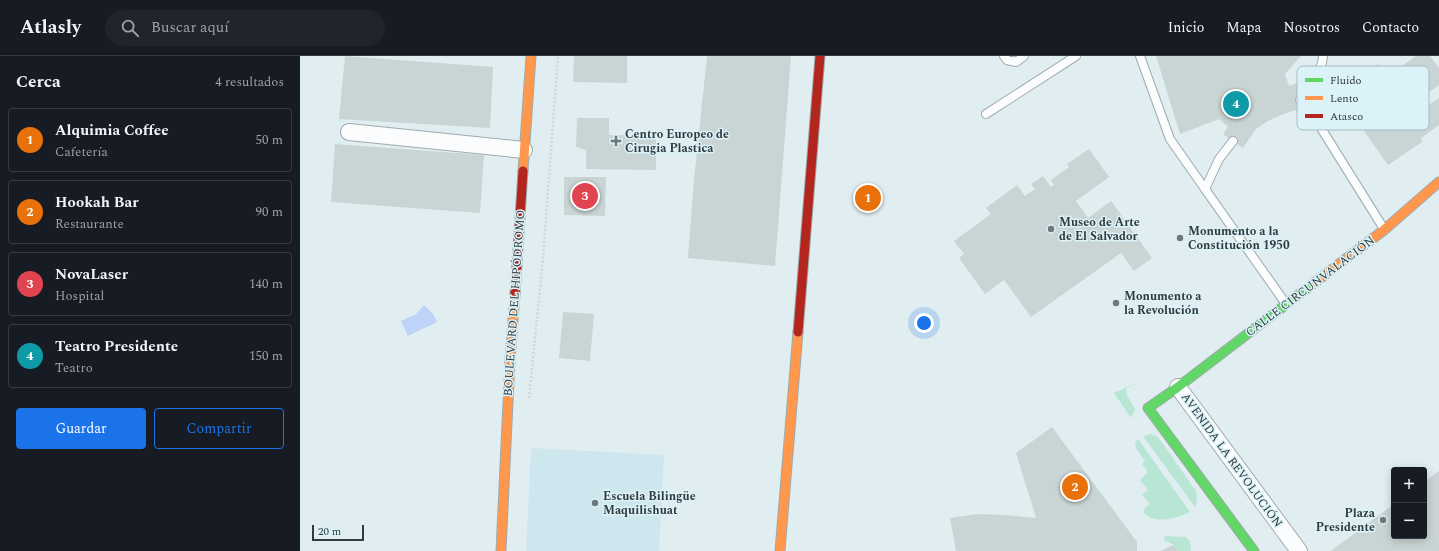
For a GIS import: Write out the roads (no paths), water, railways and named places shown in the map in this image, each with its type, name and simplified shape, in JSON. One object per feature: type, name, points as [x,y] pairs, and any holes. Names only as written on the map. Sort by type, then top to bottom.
[{"type":"street","name":"BOULEVARD DEL HIPÓDROMO","points":[[501,551],[510,360],[531,56]]},
{"type":"street","points":[[780,551],[820,56]]},
{"type":"street","points":[[349,132],[524,150]]},
{"type":"street","name":"CALLE CIRCUNVALACIÓN","points":[[1178,387],[1384,230],[1439,182]]},
{"type":"street","name":"AVENIDA LA REVOLUCIÓN","points":[[1254,551],[1148,408],[1178,387],[1299,551]]},
{"type":"lane","points":[[1004,56],[1008,60],[1016,62],[1024,56]]},
{"type":"lane","points":[[986,114],[1076,56]]},
{"type":"lane","points":[[1140,56],[1170,139],[1286,304]]},
{"type":"lane","points":[[1321,66],[1323,56]]},
{"type":"lane","points":[[1321,130],[1384,230]]},
{"type":"lane","points":[[1206,189],[1219,159],[1232,141]]},
{"type":"water","points":[[424,305],[433,314],[437,322],[408,336],[401,321],[416,314]]},
{"type":"place","name":"Teatro Presidente","points":[[1236,104]]},
{"type":"place","name":"Centro Europeo de Cirugia Plastica","points":[[616,141]]},
{"type":"place","name":"NovaLaser","points":[[585,196]]},
{"type":"place","name":"Alquimia Coffee","points":[[868,198]]},
{"type":"place","name":"Museo de Arte de El Salvador","points":[[1051,229]]},
{"type":"place","name":"Monumento a la Constitución 1950","points":[[1180,238]]},
{"type":"place","name":"Monumento a la Revolución","points":[[1116,303]]},
{"type":"place","name":"Hookah Bar","points":[[1075,487]]},
{"type":"place","name":"Escuela Bilingüe Maquilishuat","points":[[595,503]]},
{"type":"place","name":"Plaza Presidente","points":[[1383,520]]}]
